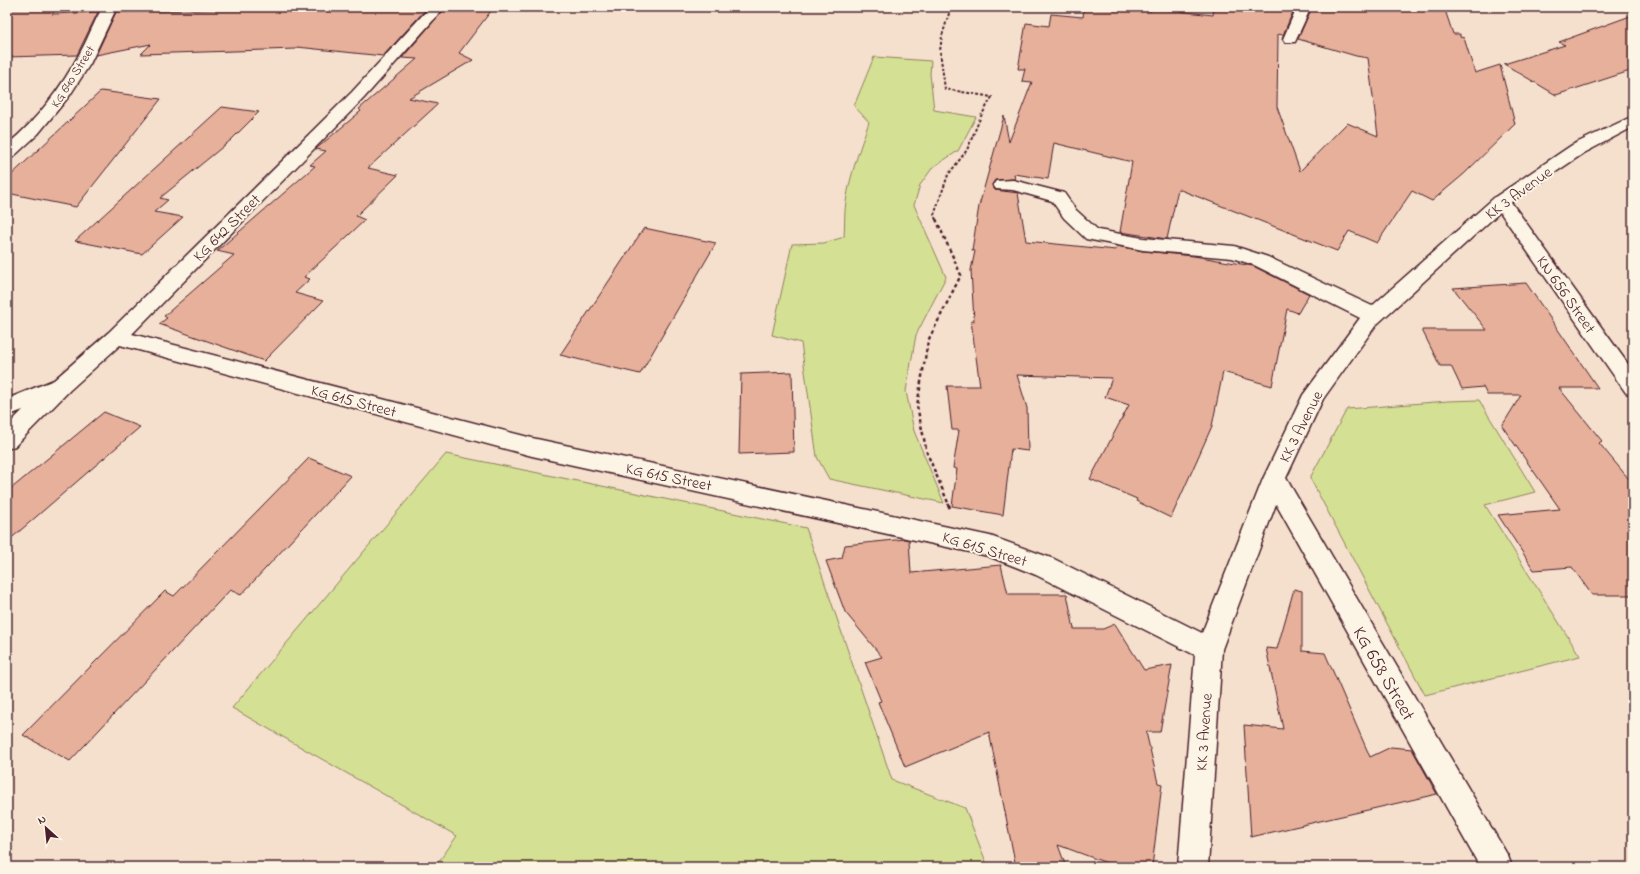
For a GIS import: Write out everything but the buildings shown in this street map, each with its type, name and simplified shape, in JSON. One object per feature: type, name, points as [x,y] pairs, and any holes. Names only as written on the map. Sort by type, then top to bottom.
[{"type":"street","name":"KG 640 Street","points":[[7,153],[29,136],[61,99],[90,49],[110,7]]},
{"type":"street","name":"KG 642 Street","points":[[7,440],[63,384],[116,337],[358,95],[438,7]]},
{"type":"street","points":[[1290,39],[1304,7]]},
{"type":"street","name":"KK 3 Avenue","points":[[1193,867],[1209,649],[1274,479],[1314,395],[1369,320],[1502,201],[1578,149],[1633,121]]},
{"type":"street","points":[[1002,185],[1012,185],[1058,197],[1070,214],[1092,235],[1143,244],[1234,252],[1261,261],[1374,316]]},
{"type":"street","name":"KN 656 Street","points":[[1502,201],[1633,387]]},
{"type":"street","name":"KG 615 Street","points":[[116,337],[532,447],[990,546],[1045,567],[1209,649]]},
{"type":"street","points":[[7,408],[63,384]]},
{"type":"street","name":"KG 658 Street","points":[[1274,479],[1497,867]]},
{"type":"path","points":[[951,7],[942,36],[940,51],[945,89],[992,97],[981,116],[967,150],[948,175],[934,215],[961,275],[928,341],[917,406],[927,454],[963,539]]},
{"type":"green space","points":[[874,57],[931,61],[930,74],[934,110],[976,117],[958,151],[933,167],[920,185],[914,205],[946,277],[916,335],[906,391],[914,431],[944,503],[829,479],[817,457],[801,343],[772,335],[792,244],[824,243],[844,237],[845,210],[850,182],[869,122],[854,106]]},
{"type":"green space","points":[[1479,400],[1535,492],[1485,505],[1580,656],[1425,695],[1310,478],[1347,409]]},
{"type":"green space","points":[[446,454],[806,528],[892,780],[965,808],[988,867],[435,867],[457,836],[232,708]]}]
